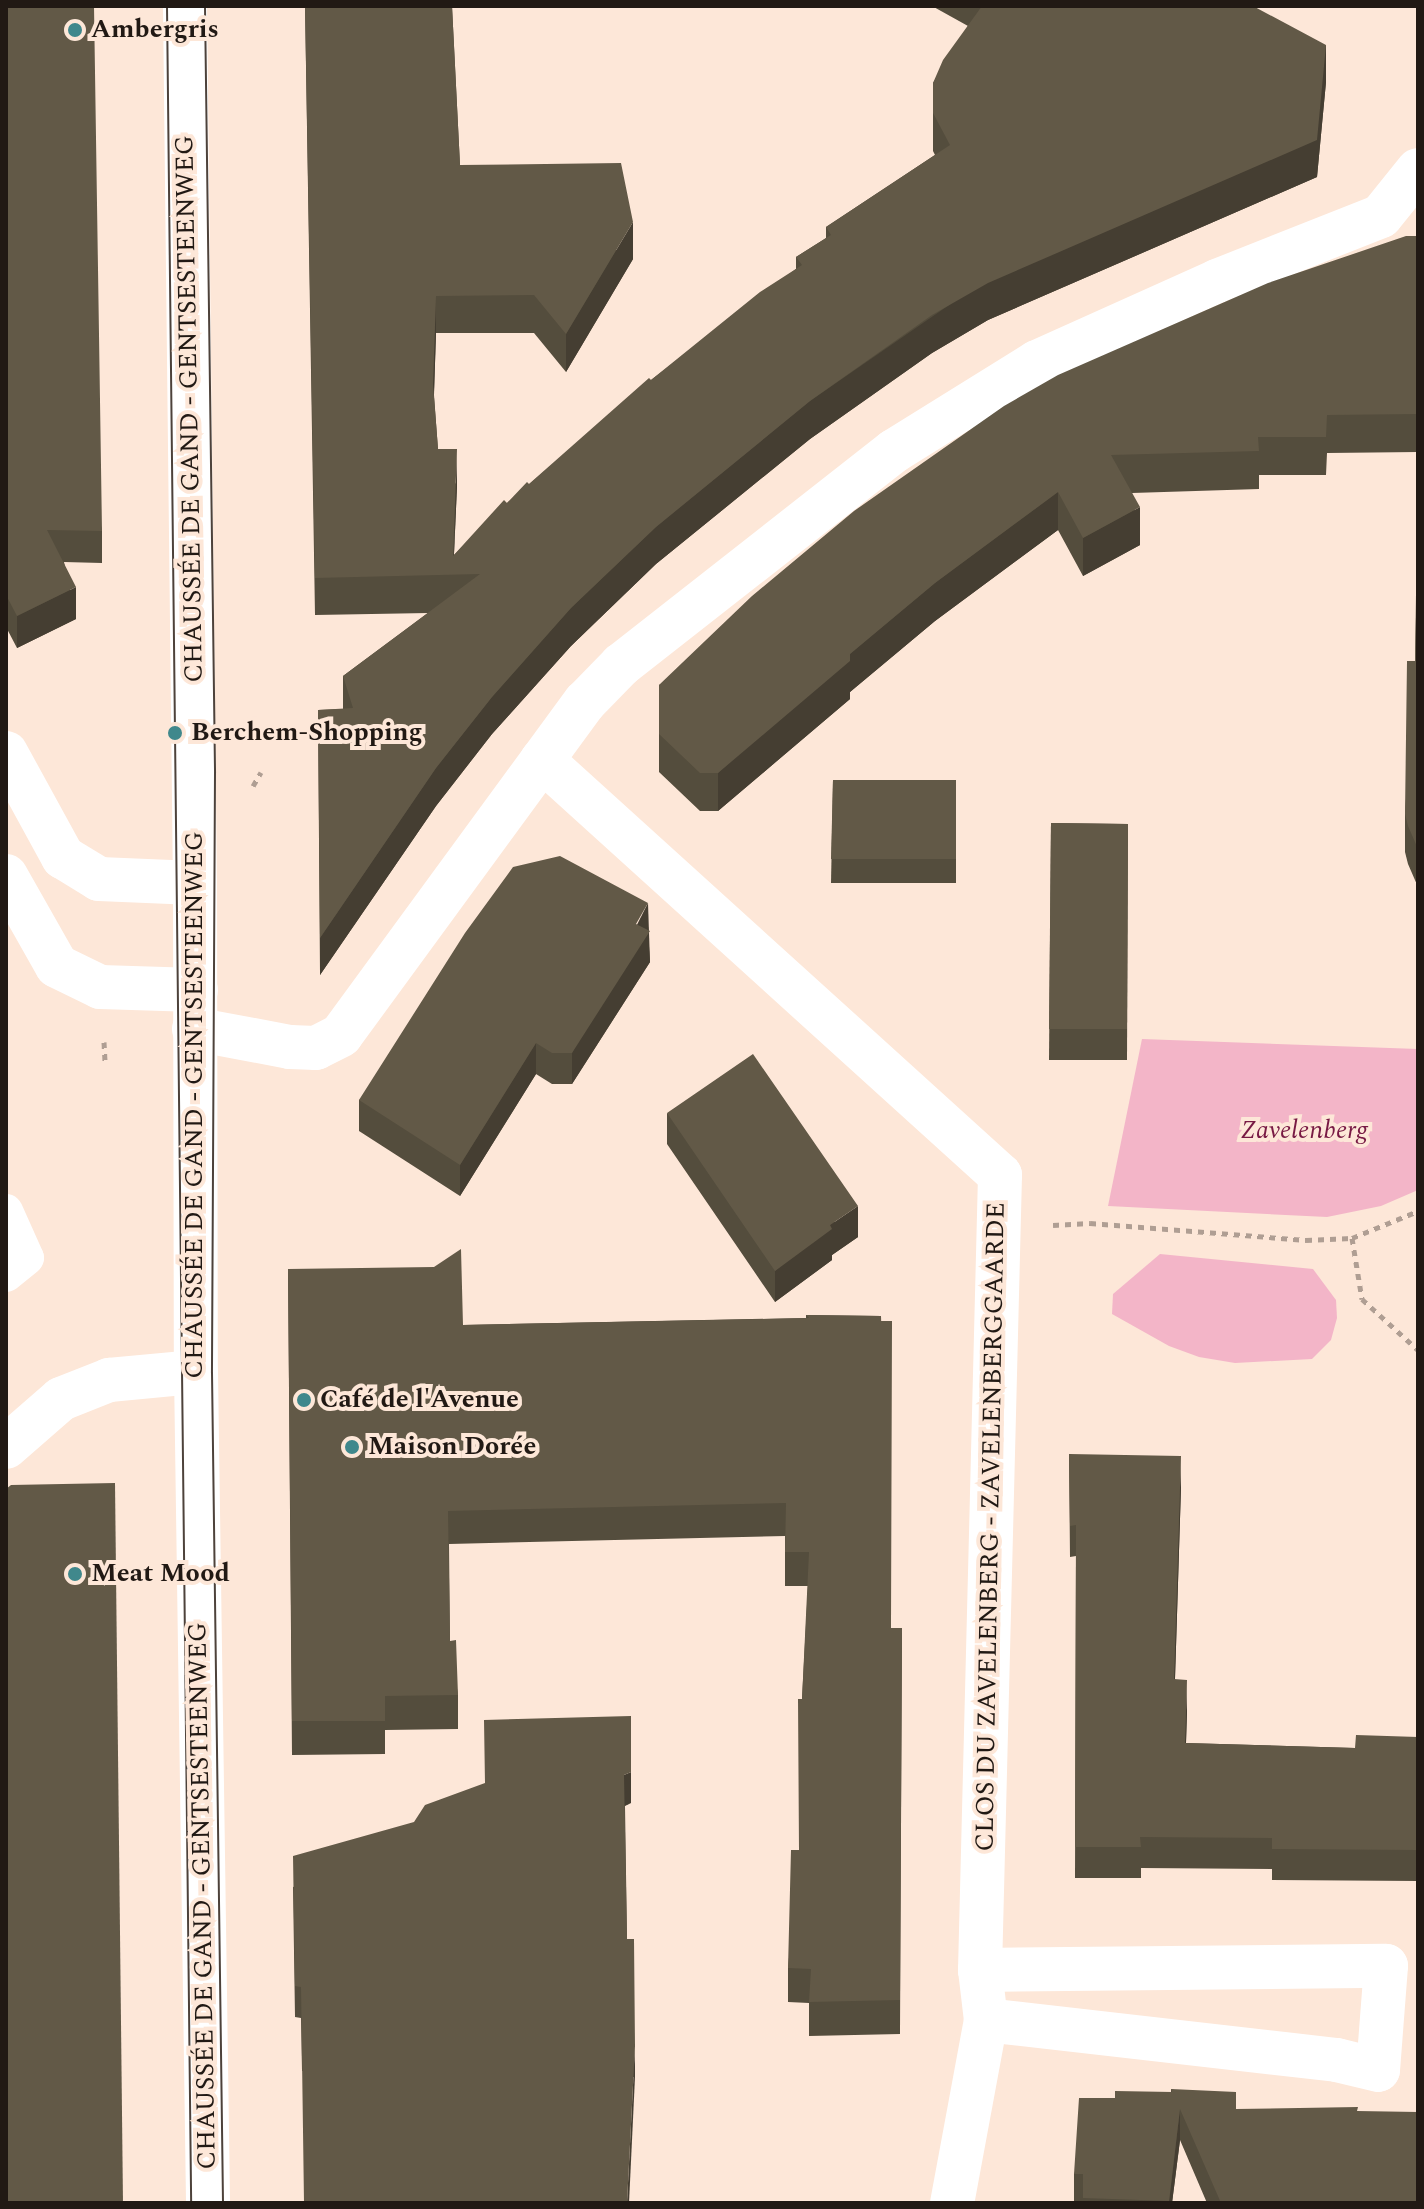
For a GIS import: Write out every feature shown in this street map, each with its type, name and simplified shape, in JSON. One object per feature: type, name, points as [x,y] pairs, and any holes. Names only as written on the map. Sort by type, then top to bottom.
[{"type":"street","name":"CHAUSSÉE DE GAND - GENTSESTEENWEG","points":[[185,6],[195,883],[196,1372],[208,2203]]},
{"type":"street","points":[[6,876],[57,966],[100,987],[195,1009],[290,1047],[316,1048],[341,1035],[585,702],[621,665],[894,451],[1037,362],[1217,281],[1381,216],[1418,170]]},
{"type":"street","points":[[6,753],[63,857],[99,879],[195,883]]},
{"type":"street","name":"CLOS DU ZAVELENBERG - ZAVELENBERGGAARDE","points":[[542,760],[1000,1175],[980,1970],[986,2020],[952,2203]]},
{"type":"street","points":[[6,1447],[61,1399],[73,1394],[109,1380],[196,1372]]},
{"type":"street","points":[[980,1970],[1386,1966],[1378,2070],[1337,2060],[986,2020]]},
{"type":"lane","points":[[6,1211],[27,1258],[6,1275]]},
{"type":"path","points":[[998,1228],[1090,1223],[1306,1240],[1352,1238],[1418,1211]]},
{"type":"path","points":[[1352,1238],[1362,1299],[1418,1350]]},
{"type":"green space","name":"Zavelenberg","points":[[1142,1039],[1418,1049],[1418,1190],[1381,1206],[1327,1217],[1108,1206]]},
{"type":"green space","points":[[1160,1254],[1313,1269],[1336,1300],[1337,1318],[1331,1340],[1312,1359],[1235,1363],[1199,1357],[1169,1346],[1112,1314],[1113,1294]]},
{"type":"building","points":[[6,6],[94,6],[102,531],[47,530],[76,587],[17,616],[6,595]]},
{"type":"building","points":[[305,6],[452,6],[460,165],[621,163],[633,222],[566,334],[534,295],[436,296],[433,384],[438,449],[457,449],[453,556],[504,500],[507,503],[527,482],[529,484],[649,378],[651,380],[760,292],[802,265],[796,257],[831,235],[826,227],[950,145],[933,113],[933,83],[943,60],[982,6],[1253,6],[1326,45],[1317,140],[988,283],[932,315],[810,401],[656,527],[571,608],[492,697],[436,768],[320,938],[318,710],[353,708],[343,676],[480,574],[315,578]]},
{"type":"building","points":[[1406,236],[1418,236],[1418,414],[1327,415],[1326,437],[1258,437],[1259,451],[1111,455],[1140,507],[1083,538],[1058,492],[935,583],[850,654],[850,661],[718,773],[700,773],[659,734],[659,685],[752,596],[854,511],[1004,406],[1058,375],[1268,283]]},
{"type":"building","points":[[1417,526],[1418,849],[1405,814],[1407,661],[1415,661]]},
{"type":"building","points":[[833,780],[956,780],[956,859],[831,859]]},
{"type":"building","points":[[1051,823],[1128,824],[1127,1029],[1049,1029]]},
{"type":"building","points":[[560,856],[648,903],[636,924],[650,931],[572,1053],[552,1053],[536,1043],[460,1165],[359,1100],[465,933],[513,867]]},
{"type":"building","points":[[753,1054],[858,1206],[775,1271],[667,1113]]},
{"type":"building","points":[[461,1249],[463,1325],[809,1318],[806,1315],[881,1316],[881,1321],[892,1321],[891,1628],[902,1628],[900,2000],[809,2002],[811,1969],[788,1968],[791,1850],[799,1850],[798,1699],[802,1699],[809,1552],[785,1552],[786,1503],[448,1511],[450,1641],[456,1640],[458,1695],[385,1696],[385,1721],[292,1721],[288,1269],[434,1267]]},
{"type":"building","points":[[1069,1454],[1181,1456],[1174,1679],[1187,1680],[1185,1743],[1355,1748],[1356,1735],[1418,1737],[1418,1850],[1272,1849],[1272,1838],[1140,1837],[1141,1847],[1075,1847],[1076,1525],[1070,1526]]},
{"type":"building","points":[[115,1483],[123,2203],[6,2203],[6,1489],[11,1485]]},
{"type":"building","points":[[631,1716],[631,1772],[624,1775],[627,1939],[634,1939],[635,2046],[627,2203],[304,2203],[301,1987],[295,1986],[293,1856],[414,1822],[425,1805],[485,1783],[484,1720]]},
{"type":"building","points":[[1171,2089],[1236,2092],[1236,2109],[1358,2107],[1357,2111],[1418,2112],[1418,2203],[1221,2203],[1180,2109],[1169,2201],[1083,2198],[1083,2174],[1074,2174],[1079,2098],[1115,2098],[1115,2091],[1172,2092]]},
{"type":"tram line","points":[[167,6],[191,2203]]},
{"type":"tram line","points":[[205,6],[215,773],[212,1373],[223,2203]]},
{"type":"place","name":"Ambergris","points":[[75,30]]},
{"type":"place","name":"Berchem-Shopping","points":[[175,733]]},
{"type":"place","name":"Café de l'Avenue","points":[[304,1400]]},
{"type":"place","name":"Maison Dorée","points":[[352,1447]]},
{"type":"place","name":"Meat Mood","points":[[75,1574]]}]
